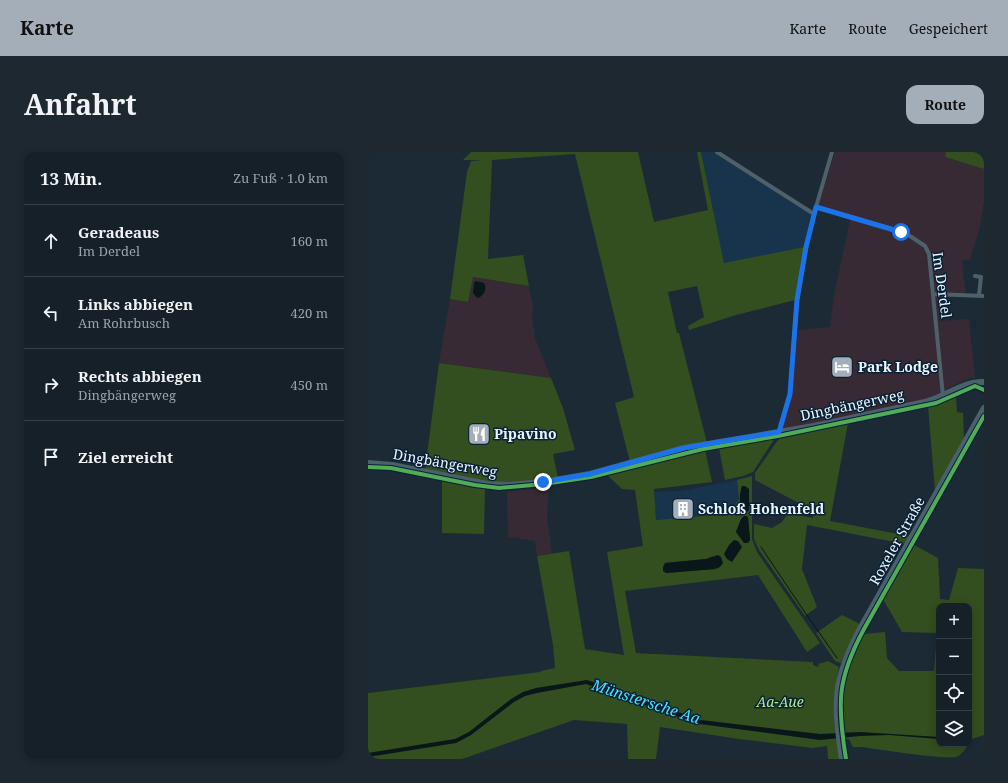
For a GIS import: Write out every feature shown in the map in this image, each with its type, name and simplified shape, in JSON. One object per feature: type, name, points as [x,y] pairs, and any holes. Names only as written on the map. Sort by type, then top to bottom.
[{"type":"main road","name":"Dingbängerweg","points":[[368,464],[399,466],[487,484],[509,485],[543,482],[584,475],[684,448],[779,432],[925,402],[943,396],[968,384],[984,382]]},
{"type":"main road","name":"Roxeler Straße","points":[[842,759],[837,729],[836,702],[841,670],[851,646],[984,408]]},
{"type":"street","points":[[717,152],[814,214]]},
{"type":"street","points":[[779,432],[790,394],[797,300],[806,247],[832,152]]},
{"type":"street","name":"Im Derdel","points":[[816,207],[892,229],[910,236],[925,246],[929,254],[943,396]]},
{"type":"street","points":[[933,294],[982,296],[981,277],[975,276]]},
{"type":"shaded area","points":[[701,152],[714,152],[812,214],[804,247],[724,264]]},
{"type":"shaded area","points":[[835,152],[946,152],[945,157],[984,169],[984,202],[980,226],[970,260],[962,260],[966,297],[938,297],[940,321],[969,319],[975,378],[970,378],[942,391],[934,398],[782,430],[791,398],[798,330],[830,327],[834,295],[851,215],[818,206]]},
{"type":"shaded area","points":[[472,277],[529,286],[533,306],[532,319],[535,338],[551,378],[439,363],[450,299],[468,302]]},
{"type":"shaded area","points":[[737,480],[739,499],[728,514],[656,520],[654,492],[681,491]]},
{"type":"shaded area","points":[[549,487],[547,519],[552,553],[537,556],[535,541],[508,537],[507,492]]},
{"type":"green space","points":[[471,152],[638,152],[654,222],[708,210],[697,152],[701,152],[724,263],[804,247],[795,300],[736,315],[689,330],[688,326],[704,317],[697,286],[668,292],[677,333],[679,333],[707,443],[630,462],[615,403],[634,397],[575,154],[492,160],[488,259],[523,255],[529,286],[473,277],[468,302],[450,299],[467,172],[471,161],[483,160],[463,160]]},
{"type":"green space","points":[[946,152],[980,152],[984,154],[984,169],[945,157]]},
{"type":"green space","points":[[439,363],[551,378],[563,408],[575,450],[553,454],[558,478],[510,484],[487,482],[425,470]]},
{"type":"green space","points":[[956,396],[957,412],[963,413],[964,438],[935,491],[928,406]]},
{"type":"green space","points":[[848,423],[830,521],[909,536],[905,544],[807,525],[802,569],[817,607],[805,616],[759,550],[754,539],[754,524],[772,528],[782,522],[788,513],[813,518],[814,511],[755,480],[755,473],[780,437]]},
{"type":"green space","points":[[775,438],[753,472],[725,480],[719,448]]},
{"type":"green space","name":"Aa-Aue","points":[[705,450],[712,482],[654,489],[656,520],[728,514],[739,499],[737,480],[752,476],[752,539],[757,552],[820,643],[807,652],[758,575],[625,591],[636,653],[813,662],[813,665],[819,667],[818,664],[828,661],[839,667],[836,683],[834,715],[835,731],[843,731],[843,690],[850,666],[864,634],[885,632],[887,658],[899,671],[934,671],[936,646],[936,747],[967,747],[963,752],[956,757],[924,756],[853,747],[849,739],[837,741],[840,759],[828,759],[827,746],[813,748],[660,727],[656,759],[628,759],[627,724],[574,720],[462,759],[368,759],[368,693],[540,672],[555,668],[553,645],[537,556],[569,551],[585,649],[624,655],[607,552],[643,546],[635,490],[622,489],[607,475]],"holes":[[[748,518],[750,540],[736,532],[741,519]],[[713,556],[715,569],[666,573],[665,563],[706,559]]]},
{"type":"green space","points":[[442,479],[485,488],[484,534],[442,533]]},
{"type":"green space","points":[[914,545],[938,558],[940,599],[949,600],[958,568],[984,569],[984,735],[972,739],[972,603],[936,603],[936,633],[902,632],[883,599]]},
{"type":"green space","points":[[842,615],[860,624],[841,663],[835,661],[816,633]]},
{"type":"water","points":[[476,281],[484,283],[485,288],[484,293],[479,298],[473,293],[474,283]]},
{"type":"water","points":[[742,486],[749,489],[749,510],[746,513],[740,505],[740,493]]},
{"type":"water","points":[[744,516],[748,517],[750,540],[748,543],[744,543],[736,532],[741,519]]},
{"type":"water","points":[[734,540],[738,541],[742,547],[732,562],[727,559],[724,554]]},
{"type":"water","points":[[718,555],[721,557],[723,563],[720,567],[715,569],[666,573],[663,571],[665,563],[706,559]]},
{"type":"water","name":"Münstersche Aa","points":[[587,680],[701,720],[820,734],[860,732],[936,737],[936,739],[889,735],[820,740],[700,724],[586,684],[525,696],[514,702],[471,735],[456,743],[368,757],[368,753],[455,739],[469,732],[511,699],[523,692],[536,688]]},
{"type":"waterway","points":[[761,547],[837,658]]},
{"type":"cycle path","points":[[368,467],[391,468],[475,485],[499,488],[544,484],[591,477],[703,449],[778,436],[936,403],[975,386],[984,390]]},
{"type":"cycle path","points":[[846,759],[841,722],[842,692],[844,677],[855,647],[984,416]]},
{"type":"place","name":"Park Lodge","points":[[842,367]]},
{"type":"place","name":"Pipavino","points":[[479,434]]},
{"type":"place","name":"Schloß Hohenfeld","points":[[683,509]]},
{"type":"route","points":[[543,482],[590,474],[684,448],[779,432],[790,394],[797,300],[806,247],[816,207],[901,232]]}]
